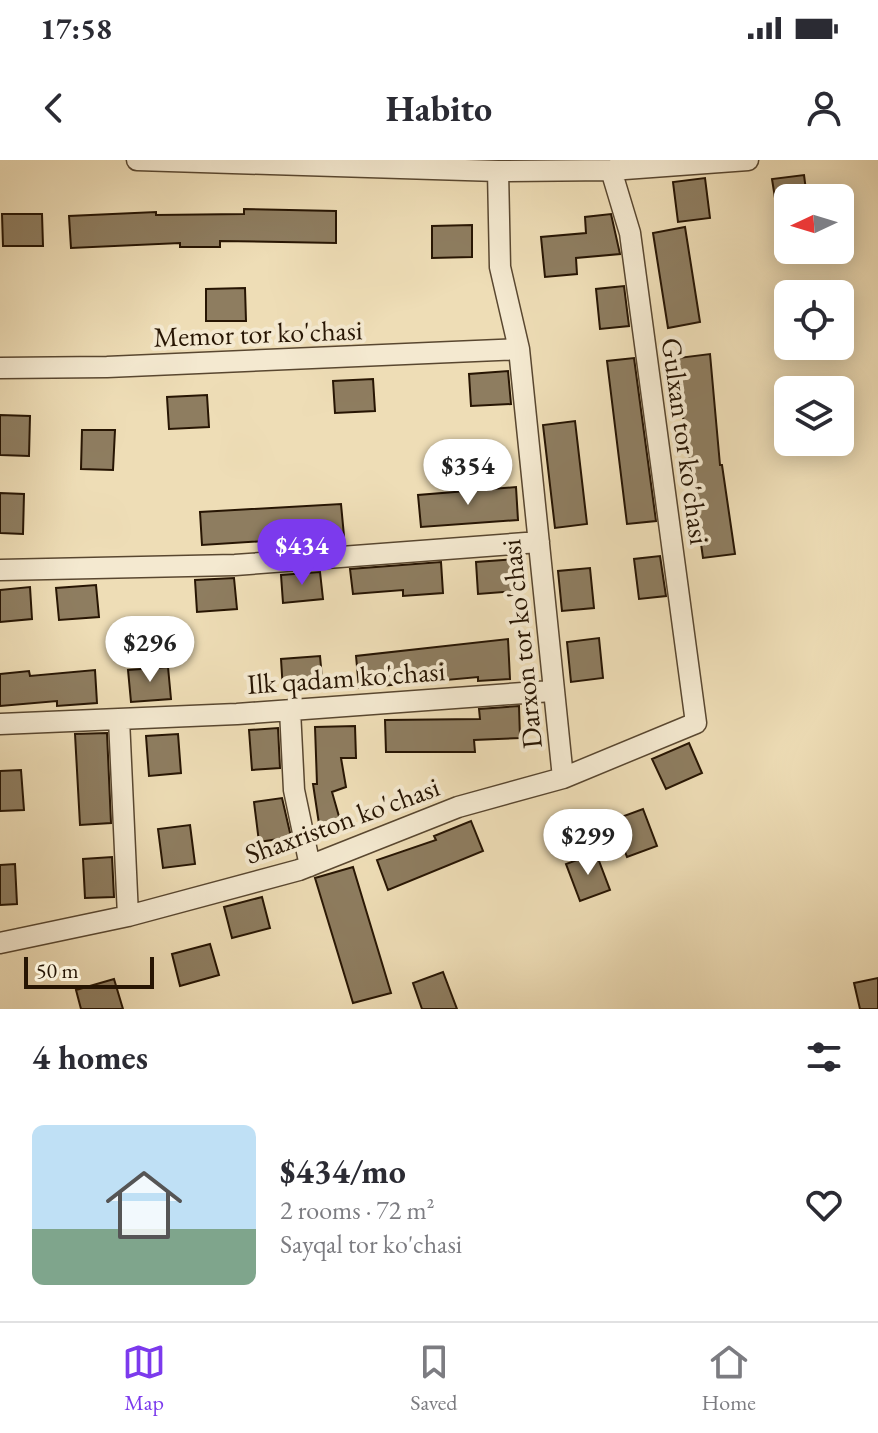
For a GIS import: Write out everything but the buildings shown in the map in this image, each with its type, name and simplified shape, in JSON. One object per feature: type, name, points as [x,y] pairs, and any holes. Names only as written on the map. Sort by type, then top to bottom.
[{"type":"street","points":[[137,160],[611,170],[748,160]]},
{"type":"street","name":"Darxon tor ko'chasi","points":[[507,167],[500,267],[519,349],[551,691],[563,778]]},
{"type":"street","name":"Gulxan tor ko'chasi","points":[[611,170],[630,233],[696,723]]},
{"type":"street","name":"Memor tor ko'chasi","points":[[0,368],[168,365],[519,349]]},
{"type":"street","points":[[0,570],[235,565],[539,542]]},
{"type":"street","name":"Ilk qadam ko'chasi","points":[[0,724],[290,710],[551,691]]},
{"type":"street","points":[[290,710],[294,790],[310,866]]},
{"type":"street","points":[[119,719],[128,916]]},
{"type":"street","name":"Shaxriston ko'chasi","points":[[0,943],[128,916],[310,866],[458,807],[563,778],[696,723]]}]
